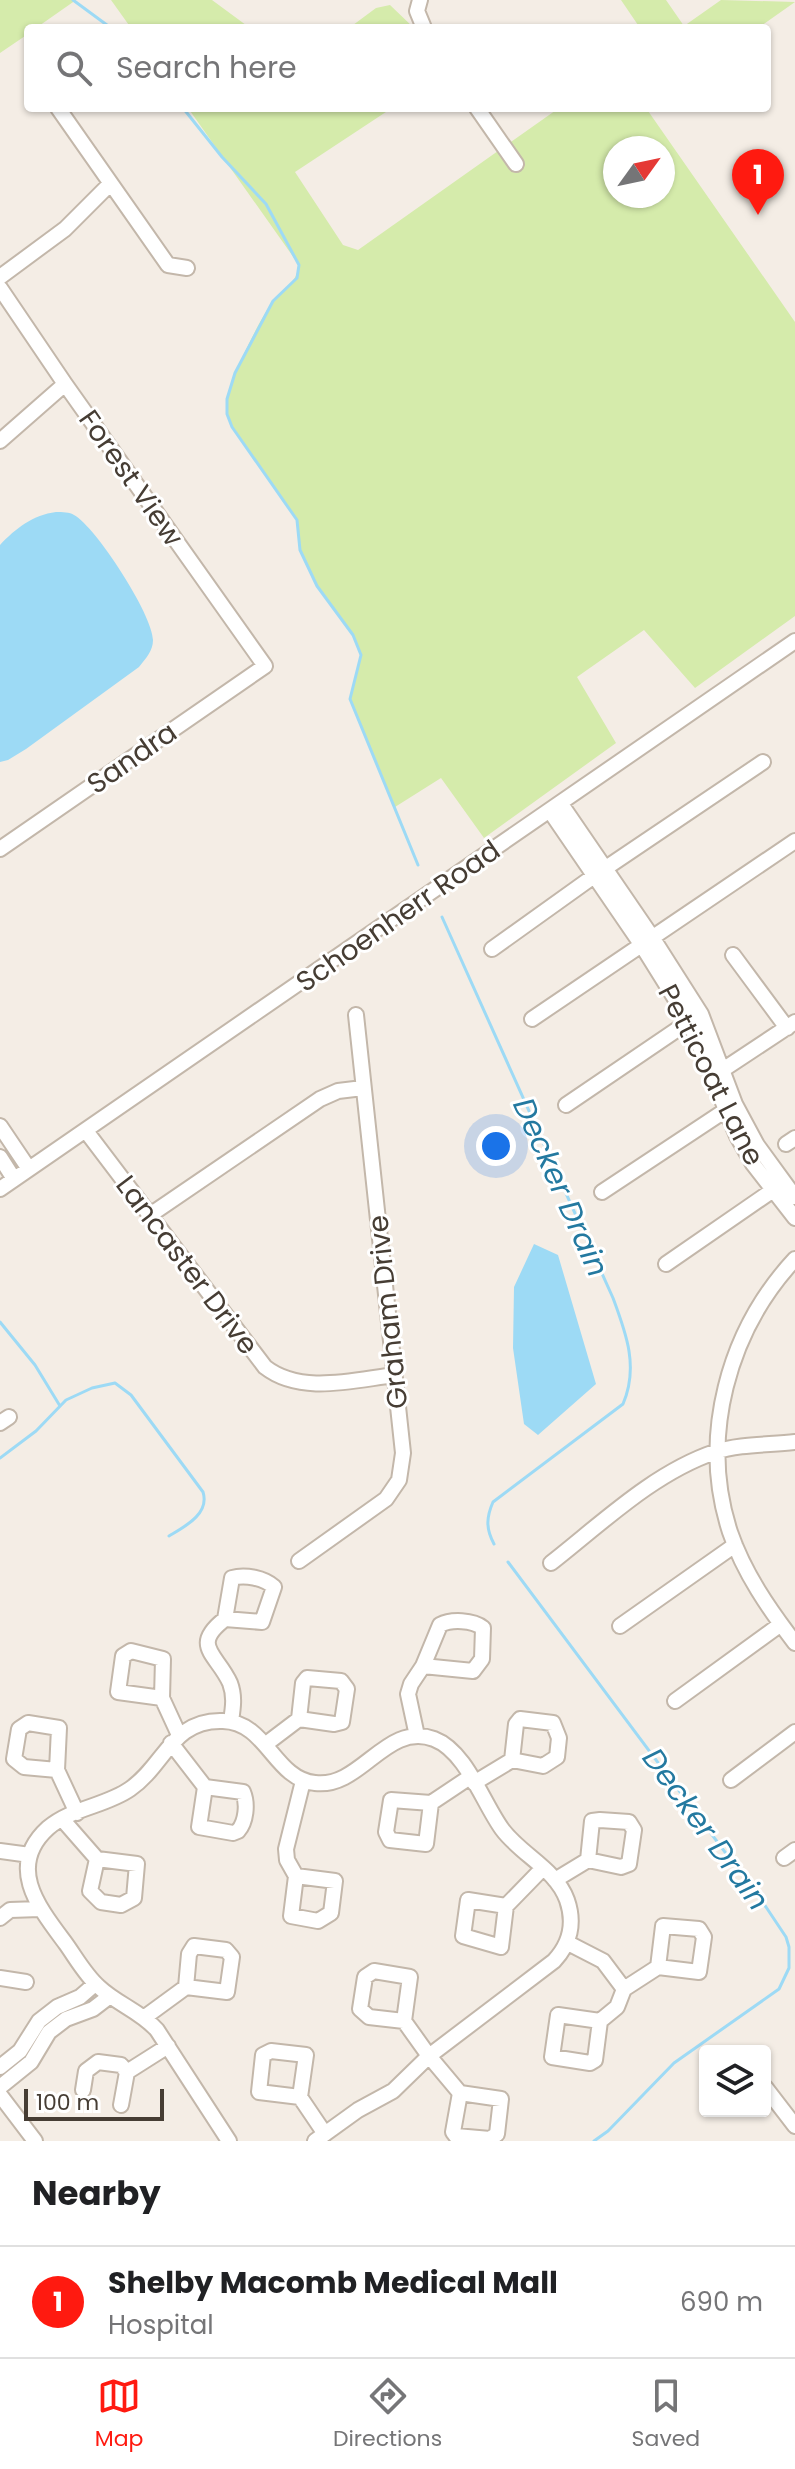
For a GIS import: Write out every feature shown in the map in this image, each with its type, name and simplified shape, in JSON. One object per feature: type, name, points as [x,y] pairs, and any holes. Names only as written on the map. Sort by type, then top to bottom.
[{"type":"street","points":[[418,3],[423,24]]},
{"type":"street","points":[[61,112],[168,265],[187,268]]},
{"type":"street","points":[[480,112],[516,164]]},
{"type":"street","points":[[0,277],[65,229],[109,185]]},
{"type":"street","name":"Forest View","points":[[0,288],[265,666]]},
{"type":"street","points":[[0,441],[65,384]]},
{"type":"street","name":"Schoenherr Road","points":[[0,1189],[795,641]]},
{"type":"street","name":"Sandra","points":[[0,849],[265,666]]},
{"type":"street","points":[[492,949],[763,762]]},
{"type":"street","name":"Petticoat Lane","points":[[555,807],[695,1018],[753,1164],[778,1187],[795,1197]]},
{"type":"street","points":[[532,1019],[795,841]]},
{"type":"street","points":[[717,1074],[791,1025],[733,955]]},
{"type":"street","name":"Graham Drive","points":[[299,1561],[380,1504],[395,1489],[401,1474],[403,1453],[356,1015]]},
{"type":"street","points":[[566,1105],[695,1018]]},
{"type":"street","points":[[150,1215],[320,1099],[338,1091],[363,1088]]},
{"type":"street","points":[[602,1192],[730,1107]]},
{"type":"street","points":[[0,1126],[29,1169]]},
{"type":"street","name":"Lancaster Drive","points":[[86,1131],[249,1350],[271,1372],[287,1380],[313,1383],[395,1375]]},
{"type":"street","points":[[0,1157],[14,1179]]},
{"type":"street","points":[[666,1264],[778,1187]]},
{"type":"street","name":"Petticoat Lane","points":[[778,1187],[795,1218]]},
{"type":"street","points":[[795,1259],[755,1309],[732,1362],[724,1393],[718,1451],[723,1505],[735,1545],[758,1590],[795,1643]]},
{"type":"street","points":[[551,1563],[646,1489],[680,1468],[718,1451],[795,1442]]},
{"type":"street","points":[[620,1626],[735,1545]]},
{"type":"street","points":[[225,1619],[209,1633],[207,1644],[231,1686],[234,1702],[231,1721]]},
{"type":"street","points":[[417,1736],[408,1694],[440,1625],[450,1621],[479,1624],[483,1628],[482,1659],[473,1671],[423,1666]]},
{"type":"street","points":[[675,1701],[781,1624]]},
{"type":"street","points":[[162,1698],[175,1739],[205,1787]]},
{"type":"street","points":[[266,1744],[299,1719]]},
{"type":"street","points":[[229,2141],[168,2046],[145,2017],[95,1984],[40,1909],[29,1882],[30,1855],[41,1836],[62,1819],[132,1788],[146,1776],[175,1739],[202,1723],[231,1721],[251,1730],[286,1769],[303,1781],[323,1783],[338,1780],[399,1739],[417,1736],[443,1743],[453,1751],[511,1841],[555,1880],[569,1909],[568,1943],[554,1961],[429,2056],[393,2091],[358,2110],[326,2137],[300,2097]]},
{"type":"street","points":[[731,1780],[795,1732]]},
{"type":"street","points":[[431,1803],[512,1760]]},
{"type":"street","points":[[57,1770],[77,1813]]},
{"type":"street","points":[[296,1876],[287,1860],[286,1849],[303,1781]]},
{"type":"street","points":[[62,1819],[97,1859]]},
{"type":"street","points":[[0,1851],[30,1855]]},
{"type":"street","points":[[555,1880],[588,1860]]},
{"type":"street","points":[[506,1906],[543,1868]]},
{"type":"street","points":[[2,1912],[40,1909]]},
{"type":"street","points":[[568,1943],[603,1961],[624,1989]]},
{"type":"street","points":[[600,2021],[617,2007],[624,1989],[658,1967]]},
{"type":"street","points":[[0,1978],[26,1982]]},
{"type":"street","points":[[0,2067],[44,2026],[57,2007],[80,1997],[95,1984]]},
{"type":"street","points":[[145,2017],[186,1987]]},
{"type":"street","points":[[44,2026],[93,2009],[110,1996]]},
{"type":"street","points":[[404,2021],[460,2093]]},
{"type":"street","points":[[0,2087],[31,2062],[44,2026]]},
{"type":"street","points":[[121,2105],[127,2072],[168,2046]]},
{"type":"street","points":[[83,2090],[86,2071],[98,2062],[121,2065],[127,2072]]},
{"type":"street","points":[[0,2095],[35,2141]]},
{"type":"street","points":[[771,2095],[795,2126]]},
{"type":"green space","points":[[0,0],[76,0],[42,24],[24,24],[24,37],[0,53]]},
{"type":"green space","points":[[111,0],[212,0],[245,24],[128,24]]},
{"type":"green space","points":[[621,0],[666,0],[683,24],[637,24]]},
{"type":"green space","points":[[721,0],[795,2],[764,24],[687,24]]},
{"type":"green space","points":[[390,5],[410,24],[354,24],[376,8]]},
{"type":"green space","points":[[191,112],[386,112],[295,172],[343,245],[358,250],[553,112],[649,112],[665,136],[603,136],[603,208],[675,208],[675,150],[795,322],[795,616],[695,688],[644,630],[577,677],[616,743],[484,838],[441,778],[395,807],[350,699],[361,655],[353,635],[317,586],[300,550],[297,520],[232,427],[228,412],[229,393],[246,350],[268,308],[293,281],[299,265]]},
{"type":"water","points":[[56,512],[74,515],[109,553],[144,612],[151,628],[153,644],[139,667],[26,749],[0,762],[0,545],[25,523]]},
{"type":"water","points":[[534,1244],[558,1255],[596,1384],[538,1435],[524,1424],[513,1348],[514,1287]]},
{"type":"waterway","name":"Decker Drain","points":[[73,0],[106,24]]},
{"type":"waterway","name":"Decker Drain","points":[[186,112],[222,157],[266,204],[299,265],[297,278],[273,301],[235,373],[227,399],[227,414],[232,427],[297,520],[300,550],[317,586],[353,635],[361,655],[350,699],[418,865]]},
{"type":"waterway","name":"Decker Drain","points":[[442,917],[613,1298],[629,1350],[630,1377],[623,1404],[493,1502],[488,1523],[494,1544]]},
{"type":"waterway","points":[[0,1322],[35,1365],[60,1406]]},
{"type":"waterway","points":[[0,1458],[36,1431],[66,1400],[92,1388],[115,1383],[131,1395],[203,1492],[203,1507],[199,1513],[169,1536]]},
{"type":"waterway","name":"Decker Drain","points":[[508,1562],[766,1907],[789,1947],[789,1968],[779,1989],[674,2063],[608,2131],[594,2141]]},
{"type":"place","name":"Shelby Macomb Medical Mall","points":[[758,215]]}]
